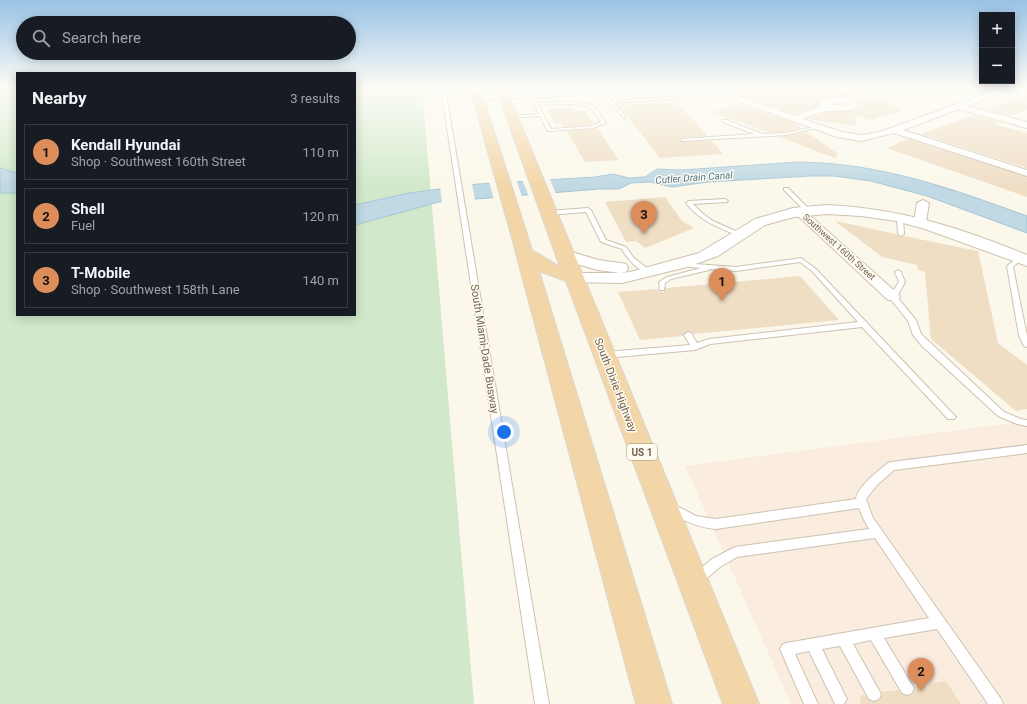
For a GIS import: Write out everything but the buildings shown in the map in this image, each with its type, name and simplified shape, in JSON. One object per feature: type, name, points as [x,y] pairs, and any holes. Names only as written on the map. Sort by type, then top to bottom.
[{"type":"highway","points":[[485,121],[654,704]]},
{"type":"highway","name":"South Dixie Highway","points":[[513,121],[569,267],[605,355],[741,704]]},
{"type":"highway","points":[[523,252],[545,268],[559,274],[569,267]]},
{"type":"street","points":[[800,121],[856,138],[871,137],[919,121]]},
{"type":"street","points":[[1012,121],[1027,125]]},
{"type":"street","points":[[895,130],[1027,173]]},
{"type":"street","points":[[920,222],[923,203]]},
{"type":"street","points":[[804,212],[852,211],[920,222],[959,234],[1024,259]]},
{"type":"street","name":"Southwest 160th Street","points":[[569,267],[637,276],[647,271],[679,264],[712,253],[738,234],[764,220],[804,212],[894,297]]},
{"type":"street","points":[[569,267],[598,265],[647,271]]},
{"type":"lane","name":"South Miami-Dade Busway","points":[[448,121],[542,704]]},
{"type":"lane","points":[[545,121],[549,130],[593,127],[604,124],[602,121]]},
{"type":"lane","points":[[725,121],[760,136]]},
{"type":"lane","points":[[682,140],[803,132],[818,127]]},
{"type":"lane","points":[[786,189],[804,212]]},
{"type":"lane","points":[[725,201],[689,203],[697,213],[706,219],[738,234]]},
{"type":"lane","points":[[546,206],[588,210],[603,241],[624,248],[630,258],[647,271]]},
{"type":"lane","points":[[900,218],[901,234]]},
{"type":"lane","points":[[1024,259],[1010,266],[1023,336],[1027,344]]},
{"type":"lane","points":[[679,264],[736,269],[801,260],[814,270],[951,417]]},
{"type":"lane","points":[[662,288],[662,282],[668,278],[716,267]]},
{"type":"lane","points":[[898,272],[902,282],[894,297],[910,316],[917,335],[1001,414],[1020,422],[1027,423]]},
{"type":"lane","points":[[605,355],[696,347],[708,342],[864,324]]},
{"type":"lane","points":[[688,335],[696,347]]},
{"type":"lane","points":[[996,704],[869,520],[861,498],[873,482],[891,466],[1027,449]]},
{"type":"lane","points":[[662,502],[687,518],[704,524],[716,524],[863,503]]},
{"type":"lane","points":[[693,582],[716,563],[735,552],[878,533]]},
{"type":"lane","points":[[811,704],[786,649],[940,622]]},
{"type":"lane","points":[[874,634],[907,688]]},
{"type":"lane","points":[[843,639],[874,694]]},
{"type":"lane","points":[[813,645],[840,699]]},
{"type":"shaded area","points":[[1027,421],[1027,704],[791,704],[685,466]]},
{"type":"green space","points":[[0,121],[16,121],[16,316],[356,316],[356,121],[425,121],[474,704],[0,704]]},
{"type":"water","name":"Cutler Drain Canal","points":[[798,162],[829,163],[887,172],[943,187],[1027,216],[1027,233],[927,196],[871,181],[834,176],[708,182],[672,187],[650,182],[631,183],[619,189],[599,189],[439,202],[356,225],[356,205],[409,193],[478,184],[595,177],[613,174],[629,178],[645,177],[657,169],[682,170]]},
{"type":"water","points":[[0,168],[16,173],[16,193],[0,193]]},
{"type":"pier","points":[[549,177],[556,194],[529,197],[522,179]]},
{"type":"pier","points":[[516,179],[522,197],[494,200],[489,181]]},
{"type":"pier","points":[[472,183],[475,201],[442,203],[440,187]]},
{"type":"place","name":"T-Mobile","points":[[644,234]]},
{"type":"place","name":"Kendall Hyundai","points":[[722,301]]},
{"type":"place","name":"Shell","points":[[921,691]]}]
